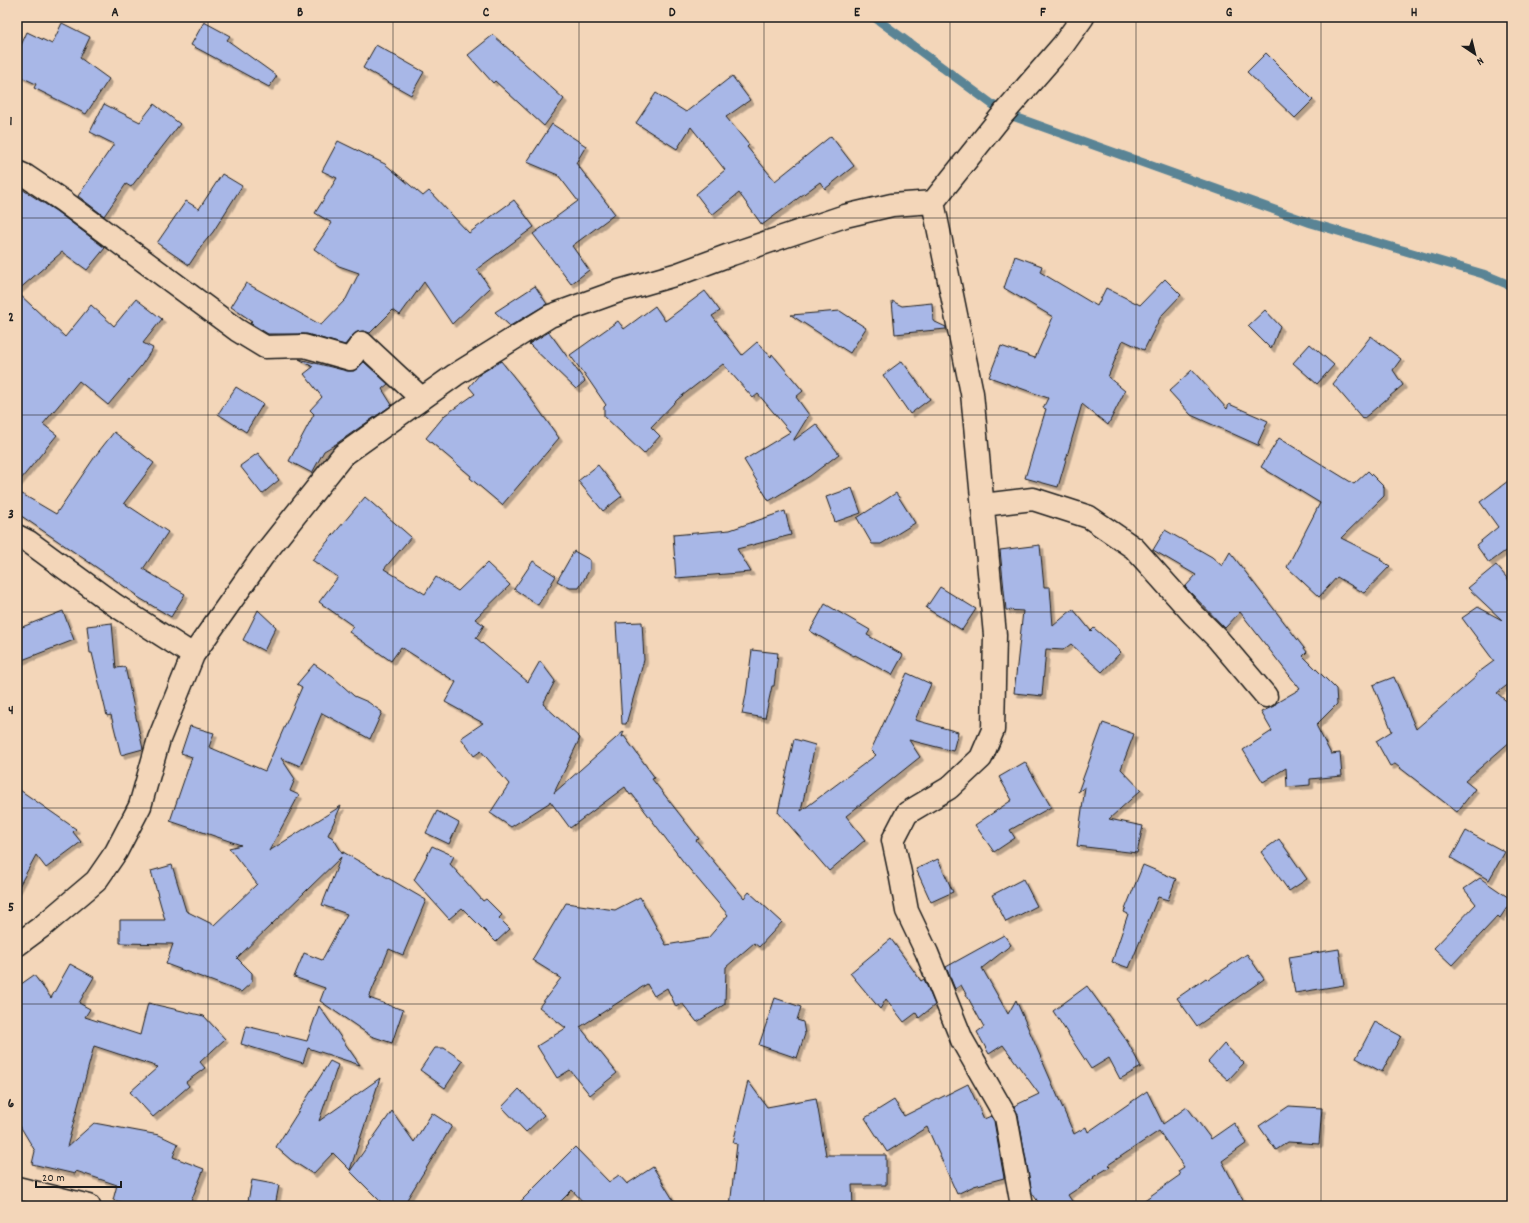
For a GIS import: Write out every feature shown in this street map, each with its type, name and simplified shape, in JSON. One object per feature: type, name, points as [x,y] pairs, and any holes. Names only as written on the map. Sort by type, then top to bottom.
[{"type":"street","points":[[17,945],[44,925],[96,881],[116,852],[140,806],[159,739],[193,655],[262,557],[343,455],[455,374],[550,316],[619,291],[678,274],[746,249],[845,216],[892,205],[934,202],[1004,113],[1063,46],[1083,17]]},
{"type":"street","points":[[17,172],[26,176],[63,201],[237,330],[265,347],[304,346],[350,359],[362,343],[421,398]]},
{"type":"street","points":[[934,202],[972,393],[984,505],[995,635],[993,730],[981,758],[949,788],[907,813],[892,840],[900,873],[906,911],[927,953],[962,1040],[1006,1117],[1022,1206]]},
{"type":"street","points":[[984,505],[1033,499],[1089,517],[1134,548],[1216,638],[1266,696]]},
{"type":"street","points":[[17,536],[29,542],[115,605],[193,655]]},
{"type":"street","points":[[17,1188],[48,1200],[89,1206]]},
{"type":"building","points":[[204,22],[230,36],[227,40],[277,76],[269,87],[191,45]]},
{"type":"building","points":[[62,23],[90,37],[80,58],[109,79],[86,114],[34,88],[36,84],[17,75],[17,54],[27,32],[52,44]]},
{"type":"building","points":[[493,35],[564,99],[544,126],[495,81],[493,83],[468,55]]},
{"type":"building","points":[[376,45],[424,72],[411,95],[363,68]]},
{"type":"building","points":[[1266,53],[1313,100],[1295,118],[1247,72]]},
{"type":"building","points":[[732,76],[750,100],[726,117],[749,145],[747,147],[775,181],[831,136],[854,166],[825,189],[820,182],[762,225],[739,193],[712,215],[696,194],[725,170],[691,127],[677,149],[636,123],[656,93],[686,112]]},
{"type":"building","points":[[104,104],[140,122],[154,104],[180,124],[131,187],[126,184],[104,216],[78,196],[114,144],[90,132]]},
{"type":"building","points":[[552,124],[586,146],[576,163],[615,214],[572,246],[589,270],[571,284],[533,234],[578,201],[558,175],[527,162]]},
{"type":"building","points":[[338,141],[385,164],[423,196],[429,191],[469,233],[514,200],[534,227],[477,269],[490,288],[452,324],[424,282],[400,315],[393,310],[370,333],[364,331],[357,332],[345,345],[307,334],[268,334],[250,323],[252,321],[231,307],[246,283],[321,325],[346,299],[359,273],[339,266],[314,249],[332,223],[315,213],[337,178],[322,171]]},
{"type":"building","points":[[222,174],[242,186],[213,232],[189,265],[157,243],[186,201],[199,209]]},
{"type":"building","points":[[17,186],[56,211],[105,248],[87,270],[62,252],[17,291]]},
{"type":"building","points":[[1015,256],[1042,266],[1040,272],[1097,306],[1106,288],[1140,305],[1165,279],[1181,295],[1161,316],[1144,350],[1123,340],[1108,377],[1125,391],[1108,425],[1082,404],[1058,487],[1025,478],[1046,409],[1043,408],[1048,398],[989,377],[1001,346],[1035,358],[1053,317],[1004,288]]},
{"type":"building","points":[[535,286],[547,304],[510,326],[495,312]]},
{"type":"building","points":[[705,291],[720,311],[712,316],[742,355],[757,342],[771,357],[772,354],[803,391],[796,397],[809,415],[793,441],[816,424],[839,454],[810,476],[769,501],[744,460],[790,432],[758,394],[753,398],[723,364],[678,399],[651,427],[660,436],[644,454],[604,416],[604,407],[606,405],[570,355],[618,321],[624,329],[655,306],[665,321]]},
{"type":"building","points":[[17,292],[65,337],[91,305],[114,326],[136,299],[162,319],[143,343],[153,348],[141,366],[108,405],[79,381],[43,424],[57,435],[17,484]]},
{"type":"building","points":[[892,301],[902,306],[932,303],[933,321],[946,327],[946,329],[895,334]]},
{"type":"building","points":[[1265,310],[1280,326],[1271,349],[1248,326]]},
{"type":"building","points":[[840,311],[866,328],[850,353],[791,315]]},
{"type":"building","points":[[549,332],[585,381],[576,389],[529,344]]},
{"type":"building","points":[[1371,336],[1401,359],[1393,370],[1403,385],[1363,419],[1333,384]]},
{"type":"building","points":[[1310,344],[1334,365],[1317,384],[1293,363]]},
{"type":"building","points":[[299,359],[347,371],[354,371],[364,362],[388,384],[382,389],[392,405],[324,451],[312,473],[289,461],[314,414],[310,410],[322,397],[304,374],[313,367]]},
{"type":"building","points":[[501,361],[526,392],[559,438],[502,505],[470,478],[471,476],[426,438],[445,415],[475,394],[469,387],[480,374]]},
{"type":"building","points":[[902,361],[930,399],[910,414],[883,375]]},
{"type":"building","points":[[1192,370],[1227,409],[1229,404],[1268,421],[1258,443],[1260,446],[1191,415],[1169,391]]},
{"type":"building","points":[[236,387],[263,404],[246,432],[218,414]]},
{"type":"building","points":[[114,432],[154,463],[124,503],[168,532],[143,569],[185,594],[171,617],[136,596],[137,595],[17,513],[17,491],[56,514],[96,455]]},
{"type":"building","points":[[1279,438],[1354,484],[1368,471],[1384,487],[1384,496],[1341,538],[1381,558],[1380,560],[1390,566],[1364,593],[1337,577],[1319,597],[1287,567],[1320,503],[1261,467]]},
{"type":"building","points":[[258,453],[279,480],[262,494],[240,466]]},
{"type":"building","points":[[598,465],[622,496],[603,511],[578,481]]},
{"type":"building","points":[[1512,478],[1512,546],[1489,563],[1476,545],[1498,527],[1480,502]]},
{"type":"building","points":[[852,488],[861,513],[835,522],[826,497]]},
{"type":"building","points":[[896,493],[915,523],[881,544],[872,544],[857,518]]},
{"type":"building","points":[[365,497],[411,537],[384,569],[425,594],[436,577],[458,591],[487,563],[510,585],[475,619],[484,625],[476,638],[528,682],[540,661],[555,681],[543,704],[580,738],[554,793],[624,731],[622,737],[624,736],[655,778],[652,779],[699,839],[696,840],[744,898],[749,892],[782,922],[759,947],[754,943],[726,967],[725,1004],[697,1022],[682,1003],[676,1007],[667,988],[654,996],[647,984],[580,1027],[617,1073],[590,1095],[570,1070],[557,1078],[537,1046],[566,1028],[539,1007],[561,978],[532,960],[566,903],[615,910],[640,897],[666,945],[708,938],[728,915],[685,864],[632,794],[630,795],[625,787],[570,828],[550,801],[511,827],[490,813],[509,784],[481,751],[474,756],[461,738],[483,723],[445,702],[456,682],[401,647],[391,661],[349,632],[353,626],[319,602],[338,577],[312,560]]},
{"type":"building","points":[[785,511],[791,535],[737,549],[751,572],[676,578],[673,535],[730,530]]},
{"type":"building","points":[[1165,530],[1212,557],[1222,566],[1230,552],[1307,652],[1303,656],[1336,689],[1337,704],[1316,725],[1331,754],[1340,753],[1342,776],[1310,779],[1310,785],[1287,787],[1286,768],[1263,782],[1243,750],[1272,731],[1261,712],[1274,706],[1276,703],[1300,689],[1240,612],[1225,628],[1185,587],[1196,575],[1153,550]]},
{"type":"building","points":[[1040,545],[1044,587],[1050,587],[1053,626],[1073,609],[1091,631],[1094,628],[1121,652],[1102,672],[1071,644],[1063,650],[1046,649],[1042,696],[1014,693],[1023,611],[1006,610],[1000,550]]},
{"type":"building","points":[[574,551],[590,560],[590,569],[579,588],[570,588],[557,581]]},
{"type":"building","points":[[533,561],[556,576],[538,605],[514,589]]},
{"type":"building","points":[[1496,565],[1512,584],[1512,686],[1510,683],[1497,693],[1512,706],[1512,740],[1465,781],[1475,789],[1457,812],[1395,764],[1390,766],[1376,741],[1392,731],[1373,685],[1394,677],[1416,729],[1476,677],[1475,675],[1494,661],[1462,618],[1478,607],[1502,620],[1468,588]]},
{"type":"building","points":[[940,587],[976,609],[962,630],[926,608]]},
{"type":"building","points":[[825,604],[870,630],[867,635],[903,655],[892,675],[855,655],[854,656],[810,631]]},
{"type":"building","points":[[258,610],[276,627],[264,651],[243,640]]},
{"type":"building","points":[[63,611],[74,640],[17,662],[17,629]]},
{"type":"building","points":[[642,622],[644,660],[626,724],[622,724],[616,623]]},
{"type":"building","points":[[112,623],[116,668],[125,667],[143,749],[121,755],[111,715],[107,716],[92,653],[90,653],[87,626]]},
{"type":"building","points":[[752,650],[778,653],[774,686],[772,686],[765,718],[742,714]]},
{"type":"building","points":[[314,664],[333,677],[354,696],[368,702],[382,712],[370,739],[322,713],[300,766],[281,758],[295,779],[290,791],[299,795],[269,851],[341,806],[328,835],[333,838],[343,854],[343,852],[426,900],[403,955],[389,949],[369,998],[403,1010],[392,1043],[371,1036],[320,1001],[325,988],[294,977],[304,953],[322,960],[347,914],[322,905],[341,857],[237,958],[252,973],[252,982],[241,992],[166,964],[173,944],[120,943],[120,920],[165,920],[151,871],[172,865],[186,911],[214,925],[257,884],[229,848],[241,845],[170,821],[192,757],[181,753],[190,726],[214,733],[209,747],[265,771],[302,687],[297,684]]},
{"type":"building","points":[[907,673],[931,684],[915,720],[958,732],[953,751],[909,740],[920,757],[846,816],[865,840],[829,871],[778,812],[794,739],[815,745],[801,811],[876,755],[871,750]]},
{"type":"building","points":[[1103,723],[1134,734],[1121,769],[1141,790],[1109,819],[1143,826],[1137,853],[1077,846],[1085,787],[1078,792]]},
{"type":"building","points":[[1025,762],[1051,807],[1010,830],[1015,838],[994,852],[975,825],[1012,800],[999,777]]},
{"type":"building","points":[[17,788],[76,829],[73,832],[81,842],[46,868],[36,855],[17,890]]},
{"type":"building","points":[[437,811],[459,823],[449,844],[426,833]]},
{"type":"building","points":[[1466,831],[1505,852],[1489,880],[1451,858]]},
{"type":"building","points":[[1279,839],[1307,879],[1289,891],[1261,852]]},
{"type":"building","points":[[432,846],[454,856],[450,864],[483,901],[486,899],[502,915],[499,918],[510,929],[496,942],[462,908],[449,919],[414,880]]},
{"type":"building","points":[[938,859],[953,892],[931,902],[916,869]]},
{"type":"building","points":[[1143,865],[1176,879],[1168,900],[1158,897],[1129,968],[1112,962],[1128,914],[1124,912]]},
{"type":"building","points":[[1480,878],[1512,900],[1500,918],[1498,916],[1452,965],[1434,948],[1476,904],[1464,889]]},
{"type":"building","points":[[1023,879],[1037,906],[1006,922],[992,895]]},
{"type":"building","points":[[1004,935],[1011,945],[982,968],[1008,1014],[1016,1000],[1074,1134],[1086,1127],[1088,1132],[1147,1091],[1163,1124],[1187,1107],[1211,1139],[1234,1123],[1247,1143],[1222,1161],[1246,1206],[1136,1206],[1180,1175],[1178,1171],[1184,1167],[1159,1131],[1108,1165],[1110,1167],[1068,1195],[1075,1206],[1041,1206],[1032,1193],[1018,1115],[1014,1106],[1039,1094],[1003,1045],[989,1054],[977,1032],[984,1027],[961,985],[955,989],[946,967]]},
{"type":"building","points":[[891,939],[921,981],[924,979],[935,1005],[919,1018],[916,1013],[904,1022],[886,999],[880,1009],[850,973]]},
{"type":"building","points":[[1339,949],[1344,985],[1295,993],[1289,957]]},
{"type":"building","points":[[1247,954],[1264,979],[1197,1026],[1177,998],[1206,978],[1208,980]]},
{"type":"building","points":[[70,964],[94,977],[79,1003],[90,1009],[85,1017],[140,1035],[148,1003],[204,1016],[225,1039],[200,1062],[205,1068],[186,1082],[189,1086],[153,1117],[130,1092],[158,1067],[94,1046],[67,1147],[94,1123],[159,1135],[178,1144],[173,1157],[204,1169],[189,1206],[135,1206],[113,1200],[117,1185],[76,1171],[75,1174],[32,1164],[35,1151],[17,1121],[17,987],[34,975],[51,998]]},
{"type":"building","points":[[1087,986],[1127,1041],[1141,1067],[1120,1079],[1109,1058],[1091,1069],[1053,1011]]},
{"type":"building","points":[[775,998],[801,1007],[797,1020],[803,1022],[805,1034],[797,1058],[759,1045]]},
{"type":"building","points":[[319,1006],[360,1065],[308,1048],[303,1063],[241,1044],[246,1026],[307,1041]]},
{"type":"building","points":[[1375,1022],[1401,1036],[1382,1072],[1356,1058]]},
{"type":"building","points":[[1224,1044],[1244,1063],[1228,1080],[1208,1062]]},
{"type":"building","points":[[435,1048],[444,1048],[463,1061],[445,1088],[420,1070]]},
{"type":"building","points":[[330,1061],[338,1065],[319,1121],[380,1078],[350,1170],[333,1153],[313,1174],[291,1160],[276,1147]]},
{"type":"building","points":[[748,1081],[767,1107],[816,1098],[826,1155],[886,1155],[886,1185],[852,1185],[853,1206],[730,1206],[737,1144],[733,1143]]},
{"type":"building","points":[[968,1084],[984,1119],[991,1116],[994,1121],[1004,1178],[974,1186],[957,1194],[927,1127],[887,1152],[865,1118],[894,1100],[904,1116]]},
{"type":"building","points":[[519,1089],[544,1115],[526,1132],[502,1107]]},
{"type":"building","points":[[1289,1106],[1322,1108],[1319,1144],[1288,1142],[1276,1150],[1259,1126]]},
{"type":"building","points":[[392,1111],[414,1142],[432,1113],[452,1126],[403,1206],[385,1206],[350,1171]]},
{"type":"building","points":[[575,1147],[609,1182],[619,1175],[627,1184],[653,1167],[677,1206],[580,1206],[584,1203],[572,1190],[556,1206],[516,1206]]},
{"type":"building","points":[[252,1180],[279,1185],[275,1206],[247,1206]]},
{"type":"waterway","points":[[874,17],[1004,113],[1311,223],[1483,274],[1512,286]]}]
